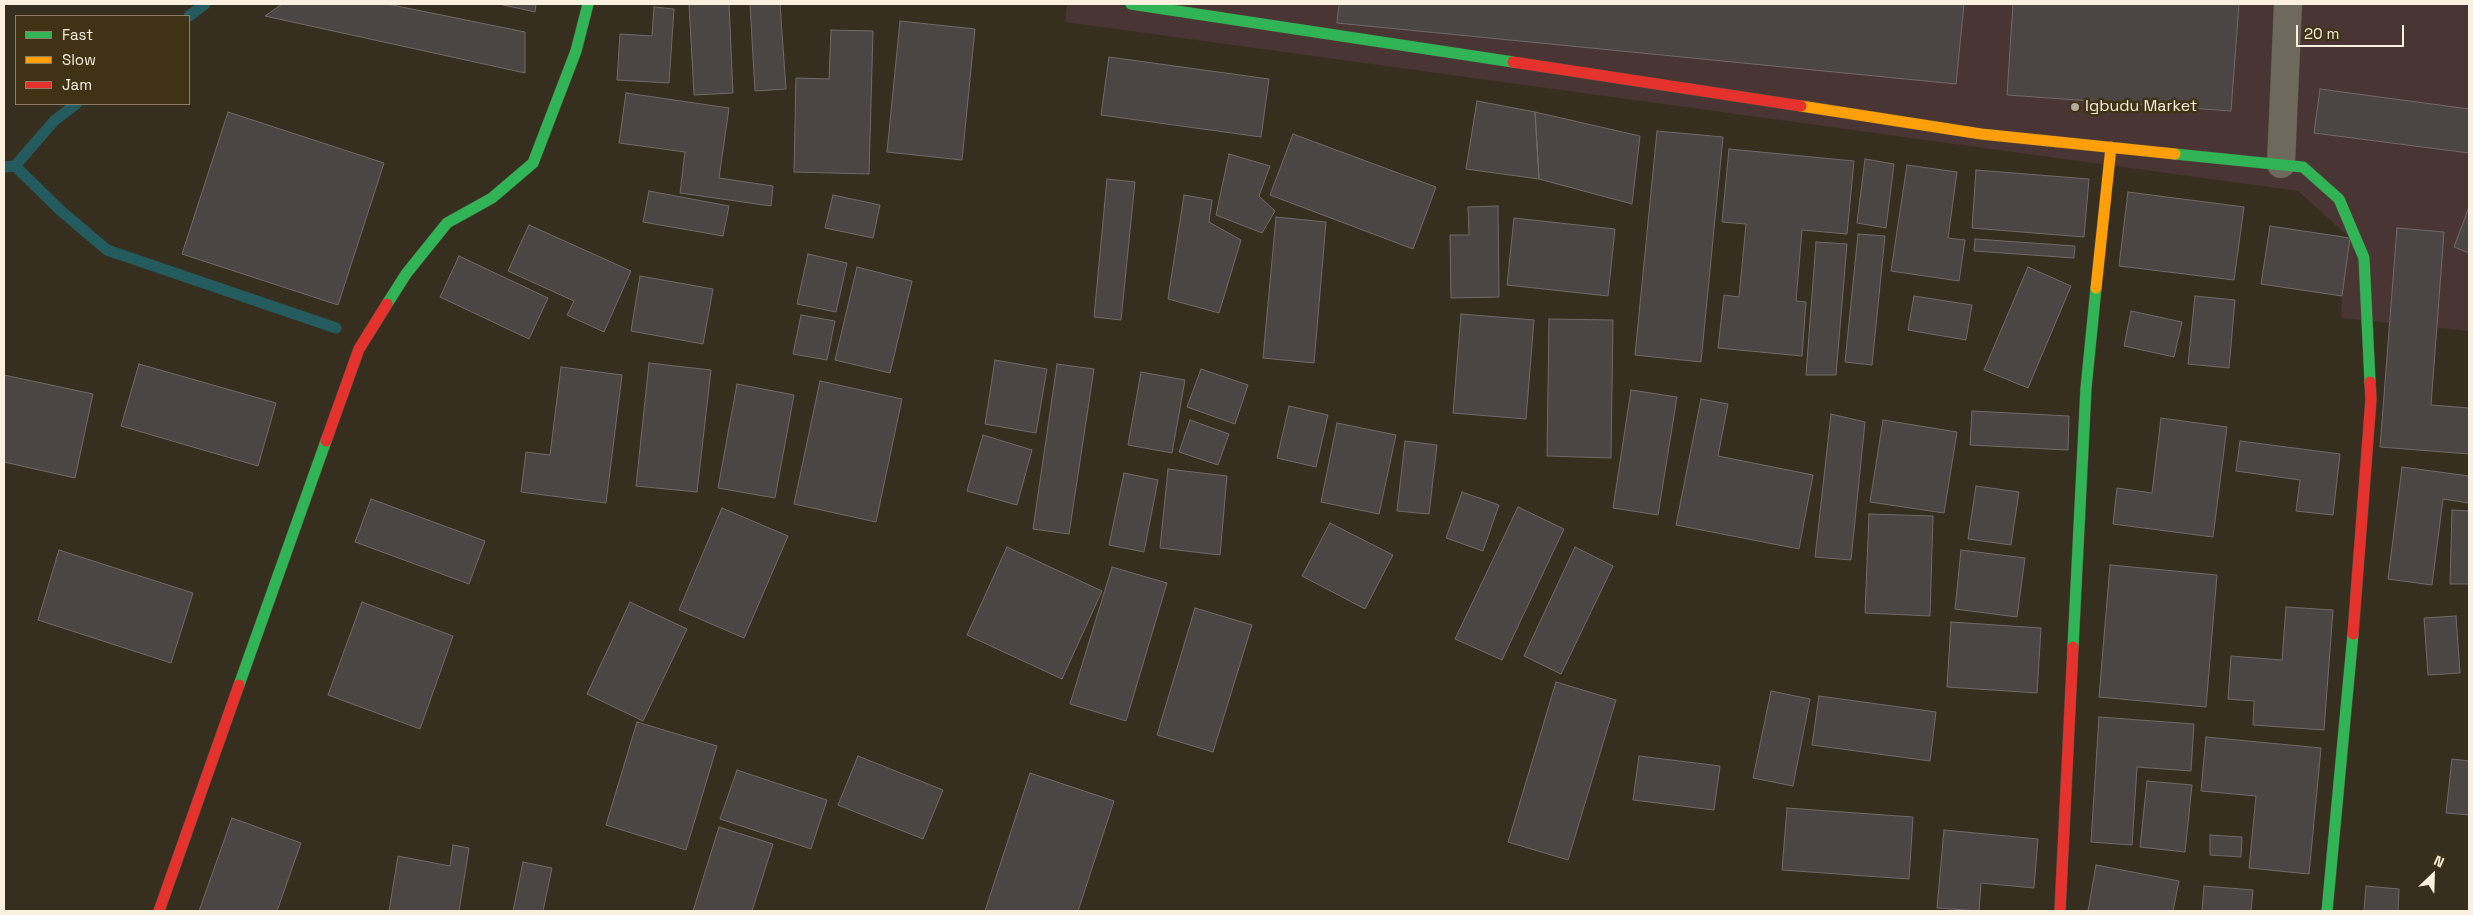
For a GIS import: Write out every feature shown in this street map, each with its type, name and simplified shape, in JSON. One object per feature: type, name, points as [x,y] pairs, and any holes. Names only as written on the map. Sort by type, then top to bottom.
[{"type":"street","points":[[159,911],[359,349],[406,274],[447,223],[492,198],[533,163],[576,51],[588,4]]},
{"type":"street","points":[[1131,4],[1981,134],[2303,167],[2339,199],[2364,258],[2371,399],[2346,722],[2327,911]]},
{"type":"street","points":[[2281,164],[2288,4]]},
{"type":"street","points":[[2060,911],[2064,870],[2073,622],[2086,388],[2112,147]]},
{"type":"shaded area","name":"Igbudu Market","points":[[1067,4],[2469,4],[2469,331],[2341,318],[2350,238],[2298,191],[1065,22]]},
{"type":"building","points":[[282,4],[387,4],[525,32],[525,73],[265,16]]},
{"type":"building","points":[[499,4],[536,4],[535,12]]},
{"type":"building","points":[[689,4],[729,4],[733,93],[694,95]]},
{"type":"building","points":[[750,4],[780,4],[786,89],[755,91]]},
{"type":"building","points":[[1339,4],[1964,4],[1956,84],[1337,23]]},
{"type":"building","points":[[2013,4],[2239,4],[2231,111],[2007,95]]},
{"type":"building","points":[[654,7],[674,9],[669,83],[617,80],[620,34],[652,36]]},
{"type":"building","points":[[900,21],[975,29],[962,160],[887,152]]},
{"type":"building","points":[[831,30],[873,31],[869,174],[794,172],[796,78],[829,79]]},
{"type":"building","points":[[1109,57],[1269,79],[1261,137],[1101,115]]},
{"type":"building","points":[[2320,89],[2469,109],[2469,153],[2314,133]]},
{"type":"building","points":[[626,93],[729,108],[719,178],[773,186],[771,206],[680,193],[685,152],[619,143]]},
{"type":"building","points":[[1477,101],[1535,112],[1539,179],[1466,169]]},
{"type":"building","points":[[228,112],[384,163],[338,305],[182,254]]},
{"type":"building","points":[[1535,112],[1640,136],[1632,204],[1539,179]]},
{"type":"building","points":[[1657,131],[1723,137],[1701,362],[1635,355]]},
{"type":"building","points":[[1293,134],[1436,187],[1413,249],[1270,195]]},
{"type":"building","points":[[1729,149],[1854,161],[1847,234],[1802,230],[1796,301],[1806,302],[1802,356],[1718,348],[1724,295],[1739,297],[1746,224],[1722,222]]},
{"type":"building","points":[[1229,154],[1270,166],[1259,196],[1275,211],[1262,233],[1216,215]]},
{"type":"building","points":[[1865,159],[1894,164],[1886,228],[1857,223]]},
{"type":"building","points":[[1907,165],[1957,172],[1948,238],[1965,240],[1959,281],[1891,271]]},
{"type":"building","points":[[1976,170],[2089,179],[2084,237],[1972,228]]},
{"type":"building","points":[[1107,179],[1135,182],[1121,320],[1094,317]]},
{"type":"building","points":[[649,191],[729,206],[723,236],[643,222]]},
{"type":"building","points":[[2128,192],[2244,207],[2234,280],[2119,266]]},
{"type":"building","points":[[833,195],[880,205],[873,238],[825,228]]},
{"type":"building","points":[[1184,195],[1212,200],[1209,222],[1241,240],[1219,313],[1168,299]]},
{"type":"building","points":[[1498,206],[1499,297],[1451,298],[1450,235],[1469,235],[1468,207]]},
{"type":"building","points":[[2469,207],[2469,253],[2454,247]]},
{"type":"building","points":[[1276,217],[1326,222],[1314,363],[1263,358]]},
{"type":"building","points":[[1514,218],[1615,229],[1608,296],[1507,285]]},
{"type":"building","points":[[529,225],[631,271],[604,332],[567,315],[574,301],[508,271]]},
{"type":"building","points":[[2270,226],[2350,238],[2342,296],[2261,284]]},
{"type":"building","points":[[2397,228],[2444,232],[2431,405],[2469,408],[2469,454],[2380,447]]},
{"type":"building","points":[[1858,234],[1885,236],[1872,365],[1845,362]]},
{"type":"building","points":[[1975,239],[2075,246],[2074,258],[1974,251]]},
{"type":"building","points":[[1816,242],[1847,244],[1836,375],[1806,375]]},
{"type":"building","points":[[808,254],[847,263],[836,312],[797,304]]},
{"type":"building","points":[[459,256],[548,298],[529,339],[440,297]]},
{"type":"building","points":[[857,267],[912,281],[890,373],[835,360]]},
{"type":"building","points":[[2028,267],[2071,286],[2028,388],[1984,370]]},
{"type":"building","points":[[640,276],[713,289],[703,344],[631,331]]},
{"type":"building","points":[[1914,296],[1972,305],[1966,340],[1908,330]]},
{"type":"building","points":[[2195,296],[2235,300],[2229,368],[2188,364]]},
{"type":"building","points":[[2131,311],[2182,322],[2174,357],[2124,346]]},
{"type":"building","points":[[1461,314],[1534,320],[1526,419],[1453,413]]},
{"type":"building","points":[[801,315],[835,321],[827,360],[793,354]]},
{"type":"building","points":[[1549,319],[1613,320],[1611,458],[1547,456]]},
{"type":"building","points":[[995,360],[1047,369],[1036,433],[985,424]]},
{"type":"building","points":[[649,363],[711,370],[697,492],[636,486]]},
{"type":"building","points":[[139,364],[276,403],[258,466],[121,426]]},
{"type":"building","points":[[1057,364],[1094,369],[1069,534],[1033,529]]},
{"type":"building","points":[[561,367],[622,375],[606,503],[521,492],[526,452],[550,455]]},
{"type":"building","points":[[1201,369],[1248,385],[1235,424],[1187,407]]},
{"type":"building","points":[[1141,372],[1185,380],[1172,453],[1128,445]]},
{"type":"building","points":[[4,375],[93,394],[75,478],[4,462]]},
{"type":"building","points":[[820,381],[902,399],[876,522],[794,504]]},
{"type":"building","points":[[737,384],[794,395],[775,498],[718,488]]},
{"type":"building","points":[[1631,390],[1677,397],[1658,515],[1613,508]]},
{"type":"building","points":[[1701,399],[1728,404],[1718,456],[1813,475],[1799,549],[1676,525]]},
{"type":"building","points":[[1289,406],[1328,415],[1316,467],[1277,458]]},
{"type":"building","points":[[1972,411],[2069,416],[2068,450],[1970,445]]},
{"type":"building","points":[[1831,414],[1865,422],[1851,560],[1815,557]]},
{"type":"building","points":[[2161,418],[2227,427],[2213,537],[2113,524],[2117,488],[2152,493]]},
{"type":"building","points":[[1190,420],[1229,434],[1218,465],[1179,452]]},
{"type":"building","points":[[1883,420],[1957,432],[1944,513],[1870,502]]},
{"type":"building","points":[[1337,423],[1396,435],[1379,514],[1321,502]]},
{"type":"building","points":[[983,435],[1032,450],[1017,505],[967,491]]},
{"type":"building","points":[[1405,441],[1437,445],[1429,514],[1397,511]]},
{"type":"building","points":[[2240,441],[2340,454],[2333,515],[2296,511],[2300,480],[2236,471]]},
{"type":"building","points":[[2402,467],[2469,476],[2469,503],[2443,499],[2432,585],[2388,579]]},
{"type":"building","points":[[1168,469],[1227,476],[1220,555],[1160,548]]},
{"type":"building","points":[[1124,473],[1158,480],[1144,552],[1109,545]]},
{"type":"building","points":[[1976,486],[2019,492],[2011,545],[1968,539]]},
{"type":"building","points":[[1462,492],[1499,505],[1483,551],[1446,538]]},
{"type":"building","points":[[371,499],[485,541],[469,584],[355,542]]},
{"type":"building","points":[[1518,507],[1564,529],[1502,660],[1455,639]]},
{"type":"building","points":[[722,508],[788,536],[744,638],[679,610]]},
{"type":"building","points":[[2452,510],[2469,511],[2469,584],[2450,584]]},
{"type":"building","points":[[1869,514],[1933,516],[1930,616],[1865,613]]},
{"type":"building","points":[[1330,523],[1393,555],[1365,609],[1302,576]]},
{"type":"building","points":[[1007,547],[1102,591],[1062,679],[967,635]]},
{"type":"building","points":[[1575,547],[1613,566],[1561,674],[1524,656]]},
{"type":"building","points":[[59,550],[193,593],[171,663],[38,620]]},
{"type":"building","points":[[1961,550],[2025,558],[2017,617],[1955,609]]},
{"type":"building","points":[[2110,565],[2217,575],[2206,707],[2099,697]]},
{"type":"building","points":[[1112,567],[1167,583],[1126,721],[1070,704]]},
{"type":"building","points":[[362,602],[453,636],[420,729],[328,695]]},
{"type":"building","points":[[630,602],[687,629],[643,721],[587,694]]},
{"type":"building","points":[[2286,607],[2333,610],[2324,730],[2253,725],[2254,701],[2228,699],[2231,656],[2282,660]]},
{"type":"building","points":[[1195,608],[1252,625],[1213,752],[1157,735]]},
{"type":"building","points":[[2456,616],[2460,673],[2428,675],[2424,618]]},
{"type":"building","points":[[1951,622],[2041,628],[2037,693],[1947,687]]},
{"type":"building","points":[[1556,682],[1616,700],[1568,860],[1508,842]]},
{"type":"building","points":[[1771,691],[1810,699],[1793,786],[1753,778]]},
{"type":"building","points":[[1819,696],[1936,712],[1930,761],[1812,745]]},
{"type":"building","points":[[2099,717],[2194,724],[2191,771],[2137,767],[2132,845],[2091,842]]},
{"type":"building","points":[[637,722],[717,746],[686,850],[606,825]]},
{"type":"building","points":[[2206,737],[2321,748],[2309,874],[2249,868],[2256,796],[2201,791]]},
{"type":"building","points":[[858,756],[943,790],[923,839],[838,805]]},
{"type":"building","points":[[1639,756],[1720,766],[1714,810],[1633,800]]},
{"type":"building","points":[[2452,759],[2469,761],[2469,815],[2446,813]]},
{"type":"building","points":[[737,770],[827,800],[811,849],[720,819]]},
{"type":"building","points":[[1030,773],[1114,801],[1078,911],[985,911]]},
{"type":"building","points":[[2147,781],[2192,785],[2185,852],[2140,847]]},
{"type":"building","points":[[1787,808],[1913,817],[1909,879],[1782,870]]},
{"type":"building","points":[[232,818],[301,843],[277,911],[199,911]]},
{"type":"building","points":[[719,827],[773,844],[752,911],[693,911]]},
{"type":"building","points":[[1944,830],[2038,839],[2034,888],[1981,883],[1979,911],[1937,908]]},
{"type":"building","points":[[2210,835],[2242,837],[2241,857],[2210,855]]},
{"type":"building","points":[[453,845],[469,848],[459,911],[389,911],[398,856],[450,866]]},
{"type":"building","points":[[523,862],[552,868],[543,911],[513,911]]},
{"type":"building","points":[[2096,865],[2179,881],[2173,911],[2088,911]]},
{"type":"building","points":[[2204,886],[2253,890],[2251,911],[2202,911]]},
{"type":"building","points":[[2366,886],[2399,889],[2398,911],[2364,911]]},
{"type":"waterway","points":[[190,15],[205,4]]},
{"type":"waterway","points":[[4,167],[15,166],[54,121],[75,105]]},
{"type":"waterway","points":[[15,166],[60,210],[107,250],[336,328]]},
{"type":"traffic: fast","points":[[387,304],[406,274],[447,223],[492,198],[533,163],[576,51],[588,4]]},
{"type":"traffic: fast","points":[[1131,4],[1513,62]]},
{"type":"traffic: fast","points":[[2175,154],[2303,167],[2339,199],[2364,258],[2370,382]]},
{"type":"traffic: fast","points":[[2073,647],[2086,388],[2096,288]]},
{"type":"traffic: fast","points":[[239,685],[326,441]]},
{"type":"traffic: fast","points":[[2327,911],[2353,634]]},
{"type":"traffic: slow","points":[[1801,106],[1981,134],[2175,154]]},
{"type":"traffic: slow","points":[[2096,288],[2111,147]]},
{"type":"traffic: jam","points":[[1513,62],[1801,106]]},
{"type":"traffic: jam","points":[[326,441],[359,349],[387,304]]},
{"type":"traffic: jam","points":[[2353,634],[2371,399],[2370,382]]},
{"type":"traffic: jam","points":[[2060,911],[2073,647]]},
{"type":"traffic: jam","points":[[159,911],[239,685]]},
{"type":"place","name":"Igbudu Market","points":[[2075,107]]}]
